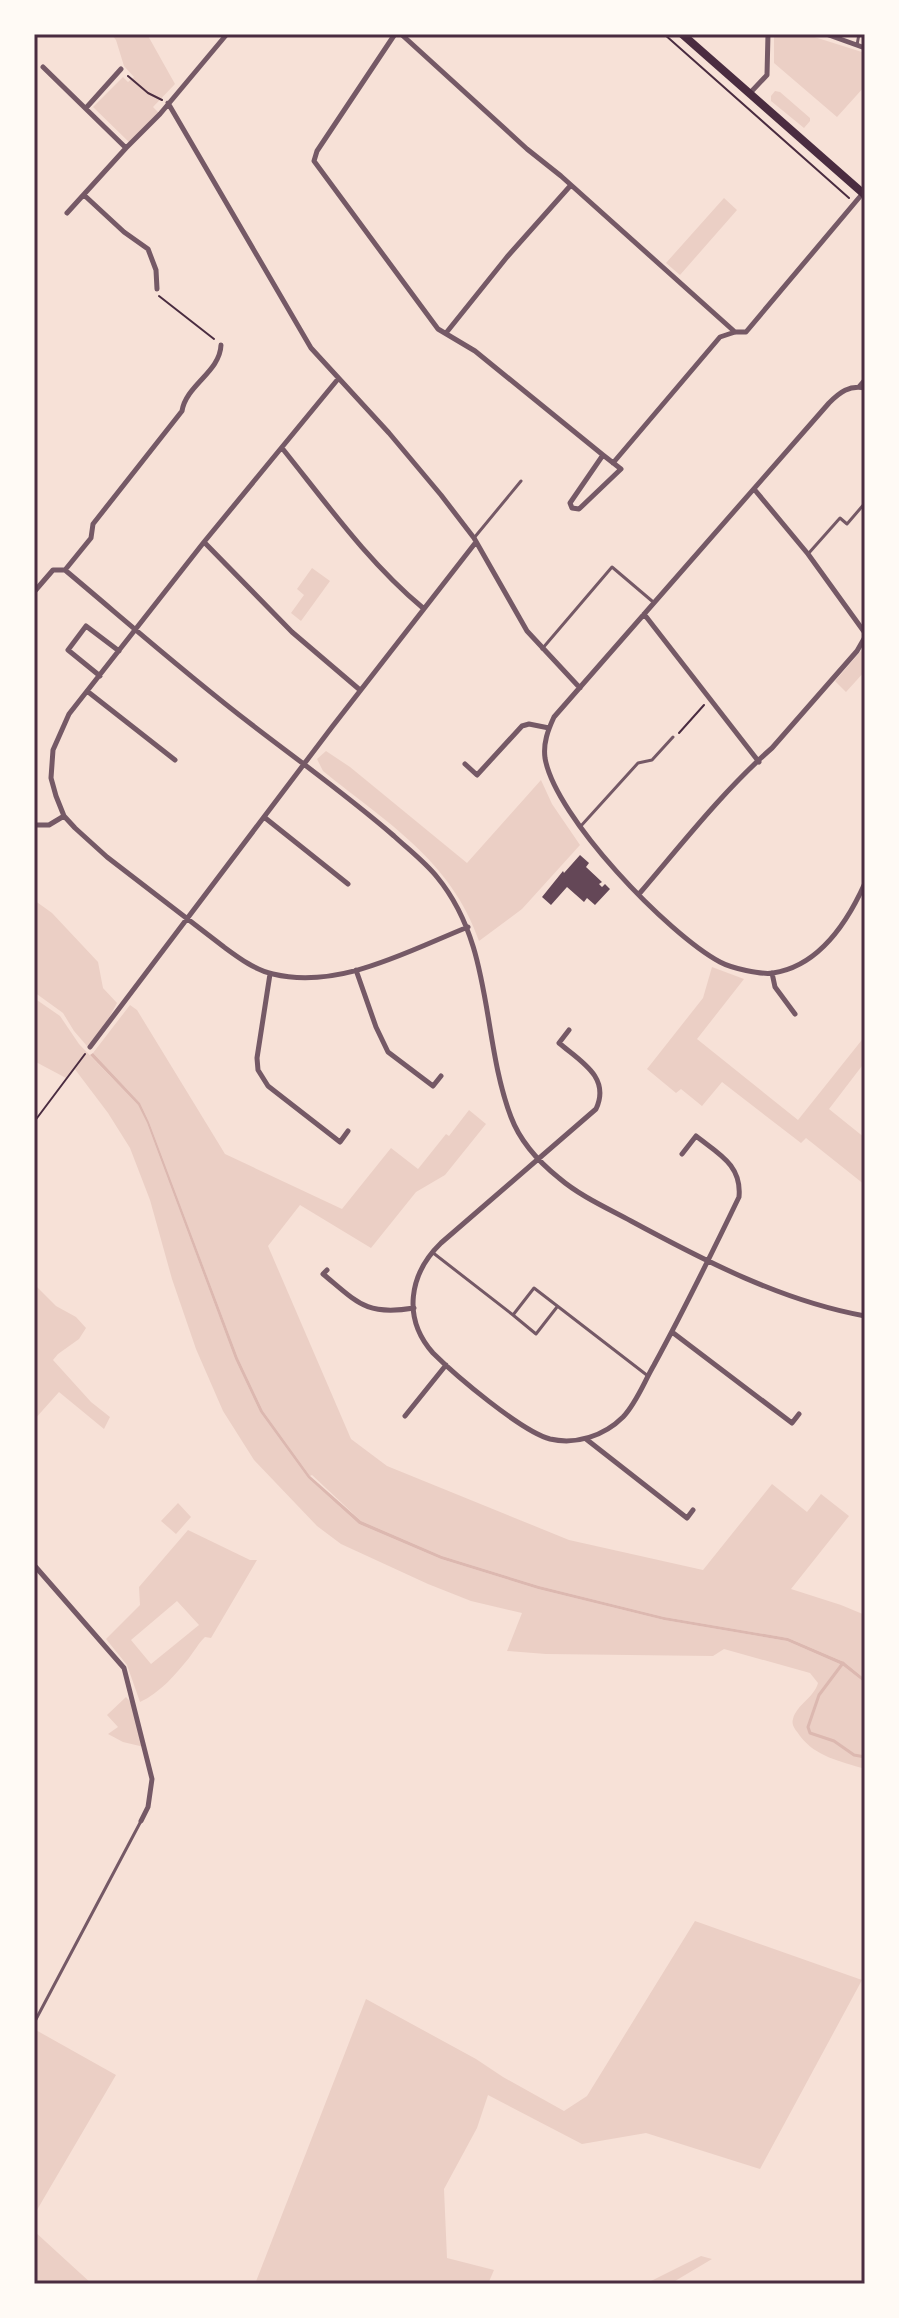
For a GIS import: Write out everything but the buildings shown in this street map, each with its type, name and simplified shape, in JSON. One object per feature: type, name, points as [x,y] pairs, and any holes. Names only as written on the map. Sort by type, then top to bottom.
[{"type":"main road","points":[[682,34],[864,194]]},
{"type":"street","points":[[67,213],[160,114],[227,34]]},
{"type":"street","points":[[603,455],[570,503],[572,508],[579,509],[621,469],[475,351],[438,329],[314,161],[317,151],[398,34],[735,332]]},
{"type":"street","points":[[749,94],[767,75],[768,34]]},
{"type":"street","points":[[826,34],[865,48]]},
{"type":"street","points":[[43,67],[126,148]]},
{"type":"street","points":[[86,108],[121,69]]},
{"type":"street","points":[[168,103],[311,348],[396,442],[475,540],[514,611],[542,649],[580,688]]},
{"type":"street","points":[[446,333],[507,257],[571,185]]},
{"type":"street","points":[[613,463],[720,337],[746,332],[864,194]]},
{"type":"street","points":[[84,195],[124,232],[148,249],[156,270],[157,289]]},
{"type":"street","points":[[65,570],[91,538],[93,524],[182,411],[184,401],[220,357],[221,345]]},
{"type":"street","points":[[338,379],[204,542],[69,714],[53,750],[51,778],[64,816],[107,857],[246,963],[270,974],[307,979],[356,970],[468,927]]},
{"type":"street","points":[[865,380],[862,388],[844,390],[829,403],[554,717],[549,728],[545,759],[559,792],[594,846],[638,894],[700,949],[728,965],[772,973],[801,962],[817,952],[844,922],[865,883]]},
{"type":"street","points":[[282,448],[358,545],[423,608]]},
{"type":"street","points":[[638,894],[838,673],[857,651],[865,635],[808,554],[754,489]]},
{"type":"street","points":[[90,1047],[475,540]]},
{"type":"street","points":[[204,542],[292,632],[360,690]]},
{"type":"street","points":[[34,592],[53,570],[65,570],[250,724],[305,764],[425,863],[448,891],[468,927],[511,1118],[539,1160],[581,1194],[708,1259],[792,1298],[830,1310],[865,1316]]},
{"type":"street","points":[[644,614],[759,762]]},
{"type":"street","points":[[100,676],[68,650],[86,626],[119,651]]},
{"type":"street","points":[[87,691],[175,760]]},
{"type":"street","points":[[465,764],[477,775],[522,726],[529,724],[549,728]]},
{"type":"street","points":[[34,825],[49,825],[64,816]]},
{"type":"street","points":[[264,817],[348,884]]},
{"type":"street","points":[[356,970],[388,1052],[433,1086],[441,1076]]},
{"type":"street","points":[[772,973],[777,991],[795,1014]]},
{"type":"street","points":[[270,974],[258,1070],[268,1086],[340,1142],[348,1131]]},
{"type":"street","points":[[569,1030],[559,1043],[597,1076],[601,1100],[596,1109],[432,1252],[417,1276],[414,1292],[414,1308],[423,1340],[446,1365],[540,1436],[560,1440],[585,1439],[622,1418],[635,1401],[672,1332],[739,1197],[739,1179],[731,1165],[696,1136],[682,1154]]},
{"type":"street","points":[[327,1270],[323,1274],[369,1309],[389,1311],[414,1308]]},
{"type":"street","points":[[672,1332],[792,1423],[799,1414]]},
{"type":"street","points":[[405,1416],[446,1365]]},
{"type":"street","points":[[585,1439],[687,1518],[693,1510]]},
{"type":"street","points":[[34,1565],[124,1668],[152,1779],[148,1807],[141,1821]]},
{"type":"lane","points":[[857,45],[859,34]]},
{"type":"lane","points":[[475,540],[521,481]]},
{"type":"lane","points":[[808,554],[840,518],[847,524],[865,503]]},
{"type":"lane","points":[[542,649],[612,567],[654,603]]},
{"type":"lane","points":[[580,827],[638,763],[652,760],[673,737]]},
{"type":"lane","points":[[432,1252],[536,1334],[557,1307]]},
{"type":"lane","points":[[513,1315],[534,1288],[648,1376]]},
{"type":"lane","points":[[34,2023],[141,1821]]},
{"type":"path","points":[[664,34],[855,202]]},
{"type":"path","points":[[121,69],[148,93],[168,103]]},
{"type":"path","points":[[157,289],[159,295],[221,345]]},
{"type":"path","points":[[673,737],[710,699]]},
{"type":"path","points":[[34,1122],[80,1060]]},
{"type":"shaded area","points":[[111,34],[147,34],[175,84],[153,107],[160,114],[131,144],[93,107],[123,77],[128,82],[134,77],[124,66]]},
{"type":"shaded area","points":[[774,34],[805,34],[865,53],[865,86],[837,117],[774,63]]},
{"type":"shaded area","points":[[775,91],[810,118],[804,128],[771,101]]},
{"type":"shaded area","points":[[724,198],[737,210],[680,275],[666,263]]},
{"type":"shaded area","points":[[312,568],[330,581],[301,621],[291,613],[304,595],[297,589]]},
{"type":"shaded area","points":[[861,651],[865,652],[865,671],[846,692],[835,681]]},
{"type":"shaded area","points":[[326,751],[467,863],[541,780],[552,804],[580,845],[522,909],[479,941],[452,887],[434,865],[393,826],[323,771],[317,759]]},
{"type":"shaded area","points":[[34,900],[52,913],[98,962],[103,988],[117,1003],[105,1025],[87,1046],[63,1013],[34,992]]},
{"type":"shaded area","points":[[712,967],[744,979],[697,1039],[798,1120],[865,1036],[865,1062],[829,1109],[865,1138],[865,1185],[806,1138],[801,1143],[722,1082],[702,1106],[681,1089],[676,1093],[647,1069],[703,998]]},
{"type":"shaded area","points":[[34,998],[60,1016],[79,1044],[138,1105],[235,1359],[260,1412],[308,1478],[359,1524],[441,1559],[538,1589],[664,1620],[787,1641],[842,1665],[865,1683],[865,1769],[821,1754],[806,1743],[794,1728],[795,1714],[818,1683],[810,1673],[724,1649],[713,1656],[507,1651],[522,1613],[471,1601],[428,1584],[341,1544],[317,1526],[254,1460],[223,1411],[196,1349],[150,1200],[130,1148],[74,1068],[66,1078],[34,1061]]},
{"type":"shaded area","points":[[130,1005],[137,1010],[225,1154],[342,1209],[391,1148],[418,1169],[469,1110],[486,1124],[445,1175],[416,1192],[371,1248],[300,1205],[268,1246],[351,1439],[387,1466],[569,1540],[703,1570],[772,1484],[807,1512],[821,1494],[849,1516],[791,1589],[865,1615],[865,1679],[844,1662],[788,1638],[664,1617],[539,1586],[442,1556],[361,1521],[310,1476],[263,1411],[238,1358],[140,1103],[93,1053]]},
{"type":"shaded area","points":[[93,1053],[140,1103],[238,1358],[263,1411],[310,1476],[361,1521],[442,1556],[539,1586],[664,1617],[788,1638],[844,1662],[865,1679],[865,1683],[842,1665],[787,1641],[664,1620],[538,1589],[441,1559],[359,1524],[308,1478],[260,1412],[235,1359],[147,1123],[138,1105],[90,1055]]},
{"type":"shaded area","points":[[34,1284],[56,1306],[76,1317],[86,1328],[79,1339],[53,1360],[91,1402],[110,1417],[104,1429],[59,1392],[34,1420]]},
{"type":"shaded area","points":[[178,1503],[191,1517],[176,1534],[161,1521]]},
{"type":"shaded area","points":[[188,1530],[250,1560],[257,1560],[211,1638],[205,1637],[167,1683],[140,1702],[127,1665],[106,1639],[140,1605],[139,1587]],"holes":[[[177,1601],[199,1625],[151,1664],[131,1640]]]},
{"type":"shaded area","points":[[126,1697],[133,1705],[144,1747],[123,1742],[108,1734],[118,1727],[107,1715]]},
{"type":"shaded area","points":[[695,1921],[862,1980],[760,2169],[646,2133],[582,2144],[488,2095],[477,2128],[444,2189],[447,2258],[494,2270],[488,2284],[255,2284],[366,1999],[564,2111],[587,2096]]},
{"type":"shaded area","points":[[34,2029],[116,2075],[34,2215]]},
{"type":"shaded area","points":[[34,2231],[92,2284],[34,2284]]},
{"type":"shaded area","points":[[701,2256],[712,2259],[670,2284],[645,2284]]},
{"type":"waterway","points":[[843,1663],[819,1695],[808,1727],[810,1733],[834,1741],[854,1755],[865,1757]]}]
